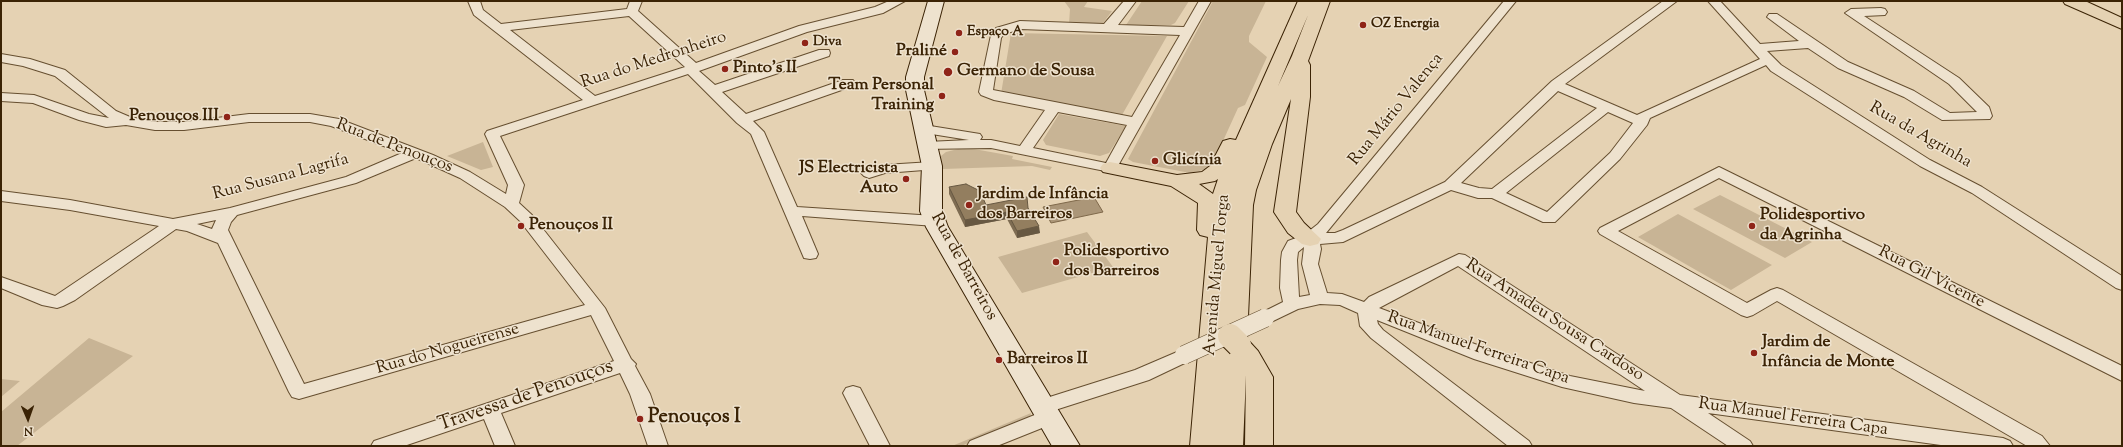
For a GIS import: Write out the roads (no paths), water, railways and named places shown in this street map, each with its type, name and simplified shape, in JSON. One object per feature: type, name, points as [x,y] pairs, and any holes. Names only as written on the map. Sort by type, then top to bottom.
[{"type":"main road","name":"Avenida Miguel Torga","points":[[1204,446],[1217,269],[1225,188],[1306,1]]},
{"type":"main road","name":"Avenida Miguel Torga","points":[[1229,446],[1242,205],[1250,173],[1302,56],[1322,1]]},
{"type":"main road","points":[[2071,1],[2122,24]]},
{"type":"main road","points":[[1302,56],[1301,97],[1285,212],[1296,228],[1310,239]]},
{"type":"main road","points":[[1177,181],[1208,177],[1219,169],[1241,120],[1256,114]]},
{"type":"main road","points":[[1110,168],[1177,181],[1204,196],[1209,204],[1207,246],[1217,269]]},
{"type":"main road","points":[[1233,339],[1249,357],[1260,377],[1259,446]]},
{"type":"street","points":[[474,1],[478,12],[592,100]]},
{"type":"street","name":"Rua do Medronheiro","points":[[512,204],[516,185],[492,134],[592,100],[692,69],[803,29],[879,10],[899,1]]},
{"type":"street","name":"Rua de Barreiros","points":[[936,1],[916,74],[915,90],[928,147],[930,203],[935,221],[1022,373],[1047,411],[1066,446]]},
{"type":"street","points":[[1107,28],[1114,22],[1130,1]]},
{"type":"street","points":[[869,173],[884,169],[928,147],[991,144],[1110,168],[1205,1]]},
{"type":"street","name":"Rua Mário Valença","points":[[1310,239],[1324,227],[1510,1]]},
{"type":"street","points":[[1292,305],[1289,288],[1290,252],[1294,245],[1310,239],[1337,238],[1450,186],[1556,85],[1671,1]]},
{"type":"street","name":"Rua da Agrinha","points":[[1714,1],[1776,68],[1890,142],[1977,190],[2122,284]]},
{"type":"street","points":[[498,28],[634,7],[742,120],[757,132],[810,254]]},
{"type":"street","points":[[1773,17],[1843,65],[1909,94],[1947,117],[1985,116],[1984,110],[1954,81],[1852,13],[1882,12]]},
{"type":"street","points":[[1135,122],[994,96],[986,92],[995,38],[1000,31],[1020,25],[1186,32]]},
{"type":"street","points":[[1757,48],[1811,44]]},
{"type":"street","points":[[713,90],[824,53]]},
{"type":"street","name":"Rua de Penouços","points":[[1,58],[24,62],[60,73],[112,114],[126,121],[155,126],[184,126],[249,118],[310,118],[334,122],[416,153],[465,175],[512,204],[529,221],[596,308],[626,364],[640,394],[658,446]]},
{"type":"street","points":[[1450,186],[1478,193],[1495,194],[1549,219],[1615,156],[1642,122],[1643,116],[1768,60]]},
{"type":"street","points":[[742,120],[848,82]]},
{"type":"street","points":[[1556,85],[1642,122]]},
{"type":"street","points":[[1,97],[34,99],[84,117],[106,123],[126,121]]},
{"type":"street","points":[[1024,151],[1054,107]]},
{"type":"street","points":[[1495,194],[1606,107]]},
{"type":"street","name":"Rua Susana Lagrifa","points":[[176,224],[231,212],[351,180],[416,153]]},
{"type":"street","name":"Rua Gil Vicente","points":[[2040,446],[2035,441],[1777,294],[1746,311],[1606,231],[1719,172],[2122,374]]},
{"type":"street","points":[[1,196],[70,205],[176,224],[210,233],[225,240]]},
{"type":"street","points":[[791,211],[935,221]]},
{"type":"street","points":[[225,240],[220,230],[223,221],[231,212]]},
{"type":"street","points":[[1,282],[48,301],[57,302],[69,296],[157,234],[176,224]]},
{"type":"street","points":[[1310,239],[1313,249],[1310,264],[1320,298]]},
{"type":"street","name":"Rua do Nogueirense","points":[[225,240],[299,392],[596,308]]},
{"type":"street","name":"Rua Amadeu Sousa Cardoso","points":[[1366,310],[1375,301],[1459,259],[1678,402]]},
{"type":"street","name":"Rua Manuel Ferreira Capa","points":[[977,446],[1047,411],[1142,375],[1184,355],[1233,339],[1265,318],[1292,305],[1320,298],[1342,300],[1481,354],[1569,382],[1634,396],[1992,445]]},
{"type":"street","points":[[1366,310],[1369,326],[1377,334],[1522,446]]},
{"type":"street","name":"Travessa de Penouços","points":[[381,446],[626,364]]},
{"type":"street","points":[[853,393],[880,446]]},
{"type":"street","points":[[1678,402],[1743,446]]},
{"type":"street","points":[[490,410],[505,446]]},
{"type":"place","name":"OZ Energia","points":[[1363,25]]},
{"type":"place","name":"Espaço A","points":[[959,33]]},
{"type":"place","name":"Diva","points":[[805,43]]},
{"type":"place","name":"Praliné","points":[[955,52]]},
{"type":"place","name":"Pinto's II","points":[[725,69]]},
{"type":"place","name":"Germano de Sousa","points":[[948,72]]},
{"type":"place","name":"Team Personal Training","points":[[942,96]]},
{"type":"place","name":"Penouços III","points":[[227,117]]},
{"type":"place","name":"Glicínia","points":[[1155,161]]},
{"type":"place","name":"JS Electricista Auto","points":[[906,179]]},
{"type":"place","name":"Jardim de Infância dos Barreiros","points":[[969,205]]},
{"type":"place","name":"Penouços II","points":[[521,226]]},
{"type":"place","name":"Polidesportivo da Agrinha","points":[[1752,226]]},
{"type":"place","name":"Polidesportivo dos Barreiros","points":[[1056,262]]},
{"type":"place","name":"Jardim de Infância de Monte","points":[[1754,353]]},
{"type":"place","name":"Barreiros II","points":[[999,360]]},
{"type":"place","name":"Penouços I","points":[[640,419]]}]
